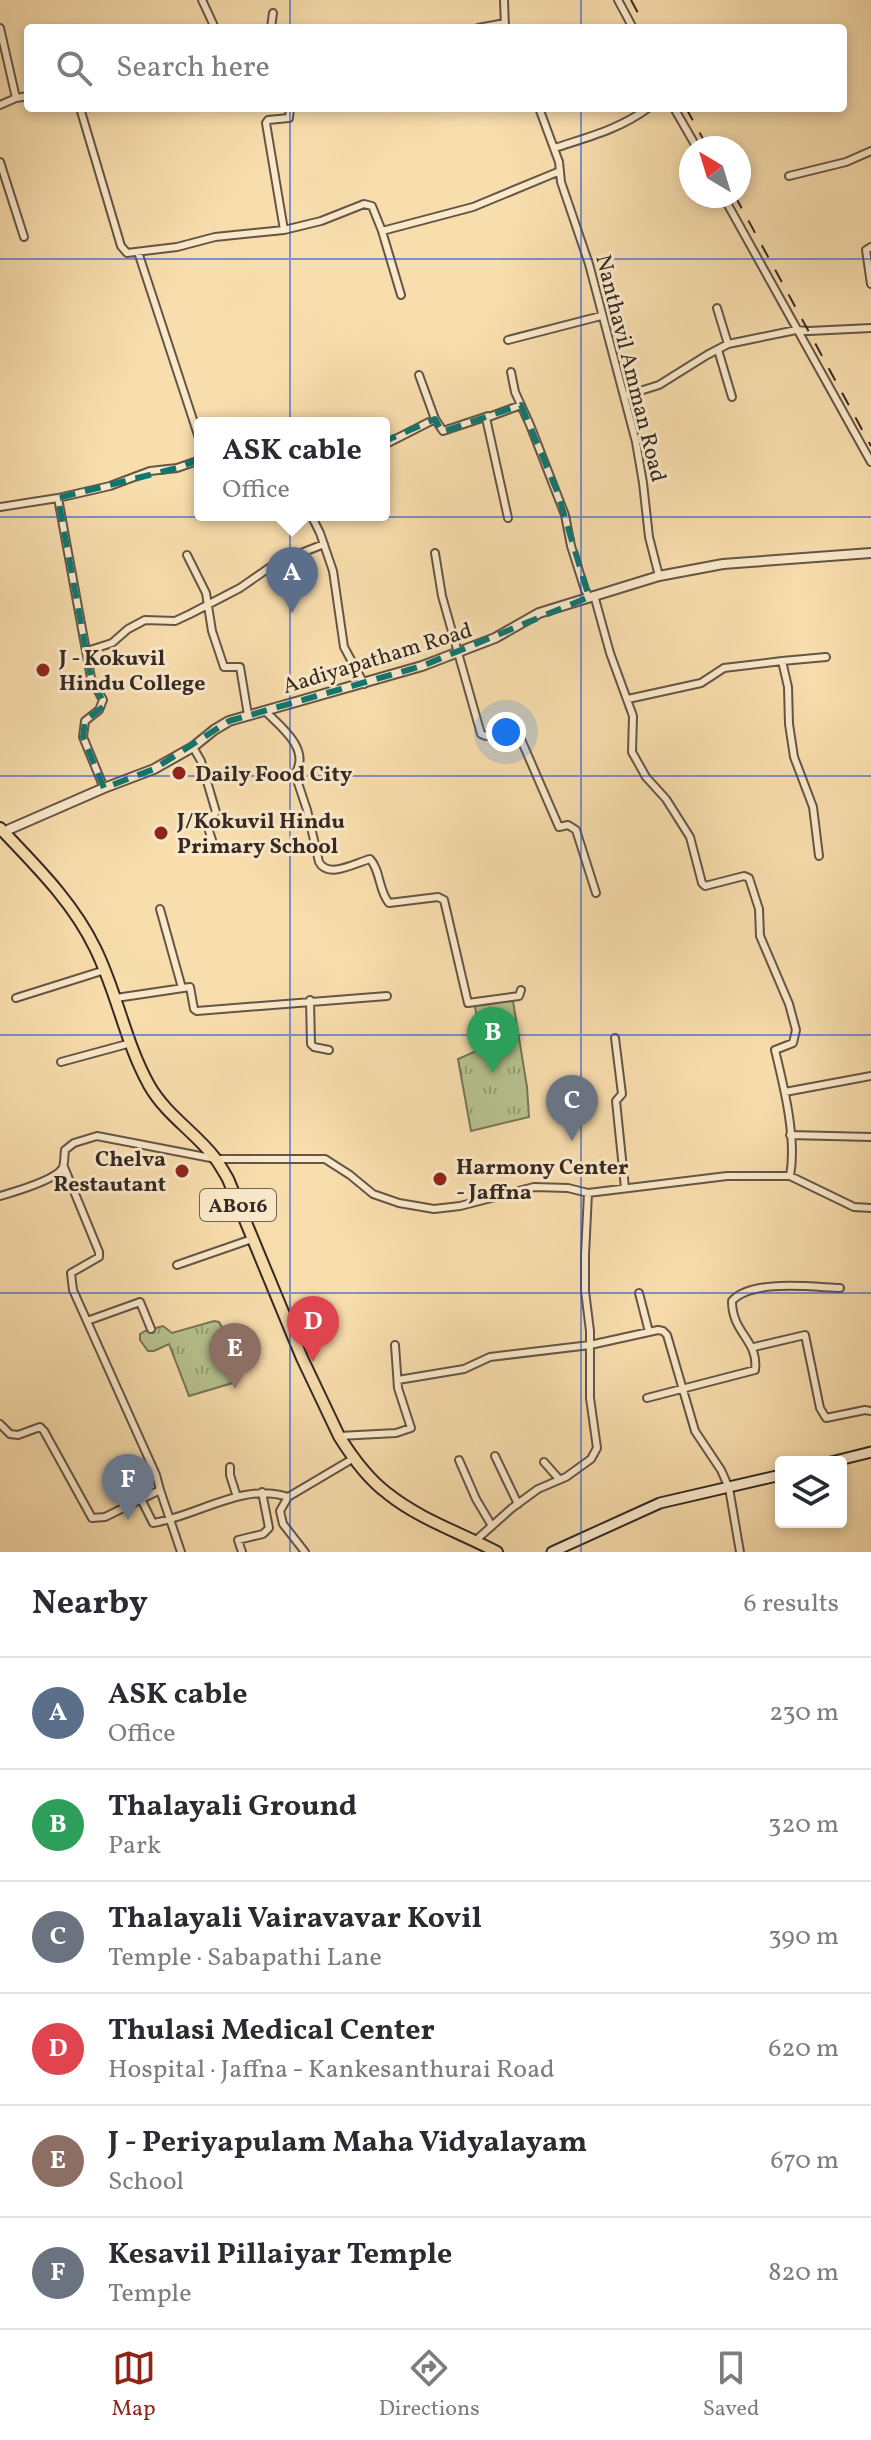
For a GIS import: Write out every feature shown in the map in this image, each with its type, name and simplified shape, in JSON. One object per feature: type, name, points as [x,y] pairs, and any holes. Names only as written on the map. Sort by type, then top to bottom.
[{"type":"main road","name":"AB016","points":[[2,830],[75,913],[96,949],[139,1067],[151,1089],[179,1123],[216,1159],[228,1179],[302,1358],[339,1436],[354,1458],[389,1496],[497,1552]]},
{"type":"main road","points":[[847,1458],[871,1452]]},
{"type":"main road","points":[[552,1552],[660,1503],[775,1476]]},
{"type":"street","points":[[202,0],[213,24]]},
{"type":"street","points":[[504,0],[505,24]]},
{"type":"street","points":[[618,0],[631,24]]},
{"type":"street","points":[[272,24],[273,13]]},
{"type":"street","points":[[0,28],[16,98]]},
{"type":"street","points":[[0,105],[24,97]]},
{"type":"street","points":[[81,112],[121,246],[127,253],[177,247],[215,237],[284,230],[369,204],[382,231],[401,295]]},
{"type":"street","points":[[284,230],[266,123],[268,120],[289,118],[290,112]]},
{"type":"street","name":"Nanthavil Amman Road","points":[[541,112],[555,148],[561,182],[589,264],[636,442],[649,537],[659,576]]},
{"type":"street","points":[[555,148],[614,129],[643,112]]},
{"type":"street","points":[[676,112],[690,136]]},
{"type":"street","points":[[789,176],[818,170],[871,151]]},
{"type":"street","points":[[0,162],[24,237]]},
{"type":"street","points":[[382,231],[473,207],[560,171]]},
{"type":"street","points":[[730,208],[871,462]]},
{"type":"street","points":[[871,247],[866,250],[866,256],[871,284]]},
{"type":"street","points":[[138,252],[194,423]]},
{"type":"street","points":[[717,308],[728,344]]},
{"type":"street","points":[[508,340],[601,316]]},
{"type":"street","points":[[624,396],[659,385],[728,344],[796,330],[871,328]]},
{"type":"street","points":[[718,350],[732,397]]},
{"type":"street","points":[[511,372],[515,392],[557,491],[585,590],[591,596],[628,699],[633,716],[632,752],[646,777],[666,799],[690,837],[702,883],[705,886],[744,876],[749,878],[759,909],[760,936],[789,1004],[796,1030],[793,1043],[775,1050],[794,1155],[790,1176]]},
{"type":"street","points":[[419,375],[435,419],[443,431],[521,405]]},
{"type":"street","points":[[488,416],[486,421],[508,518]]},
{"type":"street","points":[[390,442],[435,419]]},
{"type":"street","points":[[0,507],[110,486],[150,471],[177,468],[194,462]]},
{"type":"street","points":[[58,498],[91,678],[103,705],[85,721],[83,737],[104,788]]},
{"type":"street","points":[[314,521],[333,571],[344,647],[364,684]]},
{"type":"street","points":[[87,651],[112,643],[145,620],[175,621],[240,588],[276,563],[324,544]]},
{"type":"street","points":[[435,553],[442,596],[481,734],[486,736],[516,728],[559,827],[568,825],[576,830],[596,893]]},
{"type":"street","name":"Aadiyapatham Road","points":[[2,830],[154,769],[193,747],[229,721],[458,654],[495,638],[539,613],[591,596],[659,576],[723,564],[871,553]]},
{"type":"street","points":[[187,555],[206,593],[212,631],[224,667],[240,667],[248,715]]},
{"type":"street","points":[[628,699],[701,683],[724,668],[826,657]]},
{"type":"street","points":[[782,661],[788,687],[794,757],[813,807],[819,856]]},
{"type":"street","points":[[265,711],[291,737],[301,754],[302,765],[295,774],[322,868],[329,871],[370,859],[373,860],[383,896],[389,903],[438,897],[444,900],[468,1003],[519,996],[521,990]]},
{"type":"street","points":[[193,747],[201,761],[216,812],[206,822],[212,840]]},
{"type":"street","points":[[160,909],[182,988]]},
{"type":"street","points":[[16,998],[105,970]]},
{"type":"street","points":[[116,998],[190,987],[197,1011],[387,996]]},
{"type":"street","points":[[310,1000],[311,1044],[329,1050]]},
{"type":"street","points":[[615,1038],[622,1094],[616,1101],[625,1188]]},
{"type":"street","points":[[61,1062],[131,1043]]},
{"type":"street","points":[[785,1092],[871,1076]]},
{"type":"street","points":[[790,1135],[871,1137]]},
{"type":"street","points":[[181,1552],[156,1475],[73,1290],[71,1273],[99,1257],[64,1167],[65,1150],[74,1143],[97,1136],[216,1159],[325,1159],[373,1194],[399,1203],[434,1209],[460,1206],[534,1187],[568,1188],[588,1193],[727,1176],[790,1176],[854,1207],[871,1208]]},
{"type":"street","points":[[0,1196],[29,1187],[59,1173],[64,1167]]},
{"type":"street","points":[[475,1541],[538,1489],[566,1477],[591,1459],[597,1448],[590,1398],[585,1255],[588,1193]]},
{"type":"street","points":[[177,1265],[252,1239]]},
{"type":"street","points":[[647,1398],[755,1370],[754,1347],[740,1331],[732,1313],[732,1301],[736,1296],[770,1286],[840,1288]]},
{"type":"street","points":[[639,1293],[649,1332]]},
{"type":"street","points":[[87,1321],[140,1302],[151,1329]]},
{"type":"street","points":[[398,1380],[464,1369],[490,1357],[590,1345],[663,1331],[667,1335],[695,1431],[729,1488],[740,1552]]},
{"type":"street","points":[[754,1347],[805,1335],[820,1408],[826,1418],[871,1411]]},
{"type":"street","points":[[339,1436],[396,1433],[411,1428],[400,1396],[395,1345]]},
{"type":"street","points":[[0,1424],[10,1434],[18,1435],[40,1427],[44,1431],[92,1518],[105,1517],[160,1490]]},
{"type":"street","points":[[495,1456],[518,1504]]},
{"type":"street","points":[[305,1552],[283,1524],[280,1511],[288,1497],[354,1458]]},
{"type":"street","points":[[459,1460],[492,1526]]},
{"type":"street","points":[[544,1462],[559,1479]]},
{"type":"street","points":[[230,1467],[237,1497]]},
{"type":"street","points":[[242,1552],[238,1540],[263,1534],[269,1528],[262,1492]]},
{"type":"street","points":[[141,1499],[153,1523],[250,1493],[273,1492],[288,1497]]},
{"type":"highlighted area","points":[[521,405],[557,491],[589,597],[422,666],[229,721],[154,769],[104,788],[83,737],[85,721],[105,705],[91,678],[58,498],[177,468],[262,436],[292,482],[435,419],[442,432]]},
{"type":"green space","points":[[513,1001],[529,1117],[471,1131],[458,1059],[483,1048],[474,1002]]},
{"type":"green space","points":[[219,1322],[228,1338],[225,1348],[236,1382],[189,1396],[169,1344],[148,1351],[140,1340],[140,1334],[163,1326],[172,1333]]},
{"type":"railway","points":[[631,0],[644,24]]},
{"type":"railway","points":[[688,112],[701,136]]},
{"type":"railway","points":[[742,208],[871,446]]},
{"type":"place","name":"ASK cable","points":[[292,613]]},
{"type":"place","name":"J - Kokuvil Hindu College","points":[[43,670]]},
{"type":"place","name":"Daily Food City","points":[[179,773]]},
{"type":"place","name":"J/Kokuvil Hindu Primary School","points":[[161,833]]},
{"type":"place","name":"Thalayali Ground","points":[[493,1073]]},
{"type":"place","name":"Thalayali Vairavavar Kovil","points":[[572,1141]]},
{"type":"place","name":"Chelva Restautant","points":[[182,1171]]},
{"type":"place","name":"Harmony Center - Jaffna","points":[[440,1179]]},
{"type":"place","name":"Thulasi Medical Center","points":[[313,1362]]},
{"type":"place","name":"J - Periyapulam Maha Vidyalayam","points":[[235,1389]]},
{"type":"place","name":"Kesavil Pillaiyar Temple","points":[[128,1520]]}]
